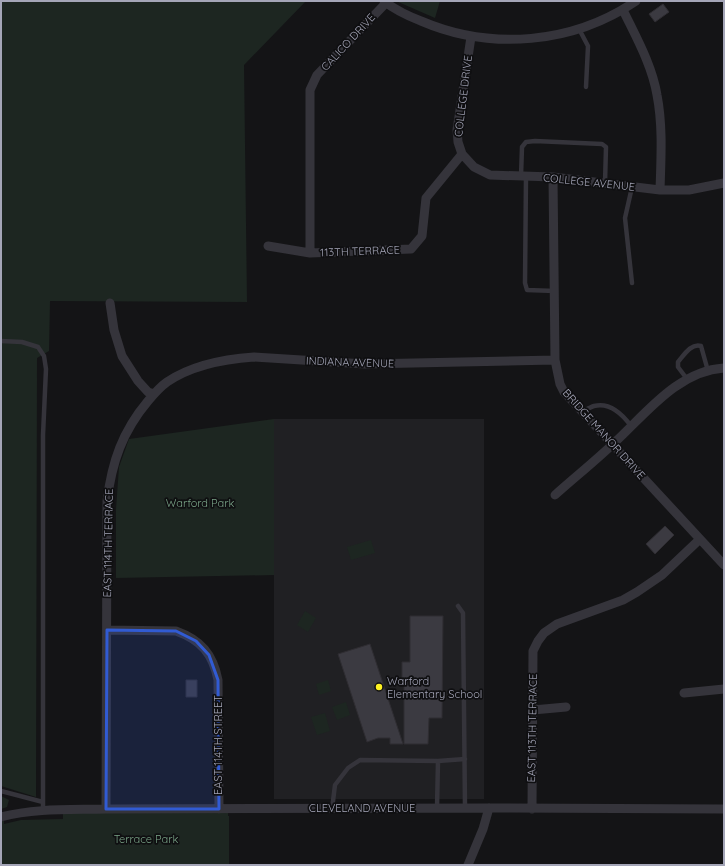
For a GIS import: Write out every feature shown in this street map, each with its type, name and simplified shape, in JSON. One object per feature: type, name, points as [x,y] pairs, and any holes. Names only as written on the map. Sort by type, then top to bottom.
[{"type":"street","name":"CALICO DRIVE","points":[[310,253],[310,90],[317,76],[385,2],[406,14],[438,28],[471,37],[510,40],[552,36],[590,26],[623,10],[636,1]]},
{"type":"street","points":[[623,10],[644,53],[657,95],[662,139],[660,190]]},
{"type":"street","name":"COLLEGE DRIVE","points":[[462,154],[458,142],[457,130],[471,37]]},
{"type":"street","name":"113TH TERRACE","points":[[268,246],[310,253],[411,249],[422,236],[426,198],[462,154]]},
{"type":"street","name":"COLLEGE AVENUE","points":[[462,154],[474,167],[490,175],[554,177],[660,190],[689,190],[724,183]]},
{"type":"street","name":"BRIDGE MANOR DRIVE","points":[[554,177],[555,360],[560,384],[564,392],[582,412],[724,565]]},
{"type":"street","points":[[110,303],[114,330],[122,356],[138,381],[148,392],[154,394]]},
{"type":"street","name":"INDIANA AVENUE","points":[[154,394],[167,382],[188,371],[209,364],[240,358],[254,357],[365,364],[555,360]]},
{"type":"street","points":[[555,495],[632,427],[674,387],[693,375],[724,368]]},
{"type":"street","name":"EAST 114TH TERRACE","points":[[106,809],[107,501],[111,476],[117,454],[126,432],[139,412],[154,394]]},
{"type":"street","name":"EAST 113TH TERRACE","points":[[532,809],[533,652],[538,641],[544,632],[557,624],[623,600],[638,592],[662,575],[700,539]]},
{"type":"street","name":"EAST 114TH STREET","points":[[107,630],[176,631],[187,635],[196,641],[209,655],[216,669],[218,680],[219,809]]},
{"type":"street","points":[[684,693],[724,689]]},
{"type":"street","points":[[533,710],[566,707]]},
{"type":"street","name":"CLEVELAND AVENUE","points":[[1,817],[43,806],[106,809],[724,809]]},
{"type":"street","points":[[468,865],[483,829],[489,808]]},
{"type":"lane","points":[[579,29],[588,46],[586,87]]},
{"type":"lane","points":[[555,291],[528,290],[525,283],[524,176],[522,147],[526,142],[602,144],[606,147],[604,183]]},
{"type":"lane","points":[[632,186],[625,218],[632,283]]},
{"type":"lane","points":[[1,341],[22,342],[38,347],[44,356],[46,369],[43,435],[43,806],[1,791]]},
{"type":"lane","points":[[687,379],[678,367],[678,362],[692,346],[701,346],[708,372]]},
{"type":"lane","points":[[582,412],[595,406],[609,407],[621,414],[632,427]]},
{"type":"lane","points":[[458,606],[463,613],[465,808]]},
{"type":"lane","points":[[332,809],[335,785],[348,768],[360,760],[438,761],[465,759]]},
{"type":"lane","points":[[437,808],[438,761]]},
{"type":"highlighted area","points":[[107,630],[176,631],[196,641],[209,655],[218,680],[219,809],[106,809]]},
{"type":"shaded area","name":"Warford Elementary School","points":[[274,419],[484,419],[484,799],[274,799]]},
{"type":"green space","points":[[1,1],[306,1],[244,65],[247,302],[50,301],[49,351],[37,358],[36,797],[1,786]]},
{"type":"green space","points":[[396,1],[440,1],[435,18]]},
{"type":"green space","name":"Warford Park","points":[[274,419],[274,575],[116,578],[116,509],[119,467],[129,439]]},
{"type":"green space","points":[[371,540],[375,553],[351,560],[347,547]]},
{"type":"green space","points":[[305,611],[316,618],[308,632],[297,625]]},
{"type":"green space","points":[[328,680],[331,691],[319,695],[316,684]]},
{"type":"green space","points":[[346,702],[350,715],[337,720],[332,707]]},
{"type":"green space","points":[[325,713],[330,731],[317,735],[311,717]]},
{"type":"green space","points":[[1,796],[9,800],[7,807],[1,809]]},
{"type":"green space","name":"Terrace Park","points":[[228,812],[229,865],[1,865],[1,820],[4,820],[4,824],[21,820],[63,819],[63,813]]},
{"type":"building","points":[[663,4],[669,12],[655,22],[649,14]]},
{"type":"building","points":[[665,526],[674,535],[655,554],[646,544]]},
{"type":"building","points":[[410,616],[443,616],[442,718],[429,718],[428,744],[404,744],[404,679],[402,679],[402,662],[410,662]]},
{"type":"building","points":[[370,644],[403,744],[390,744],[390,738],[378,738],[367,742],[338,654]]},
{"type":"building","points":[[186,680],[197,680],[197,697],[186,697]]},
{"type":"place","name":"Warford Elementary School","points":[[379,687]]}]
